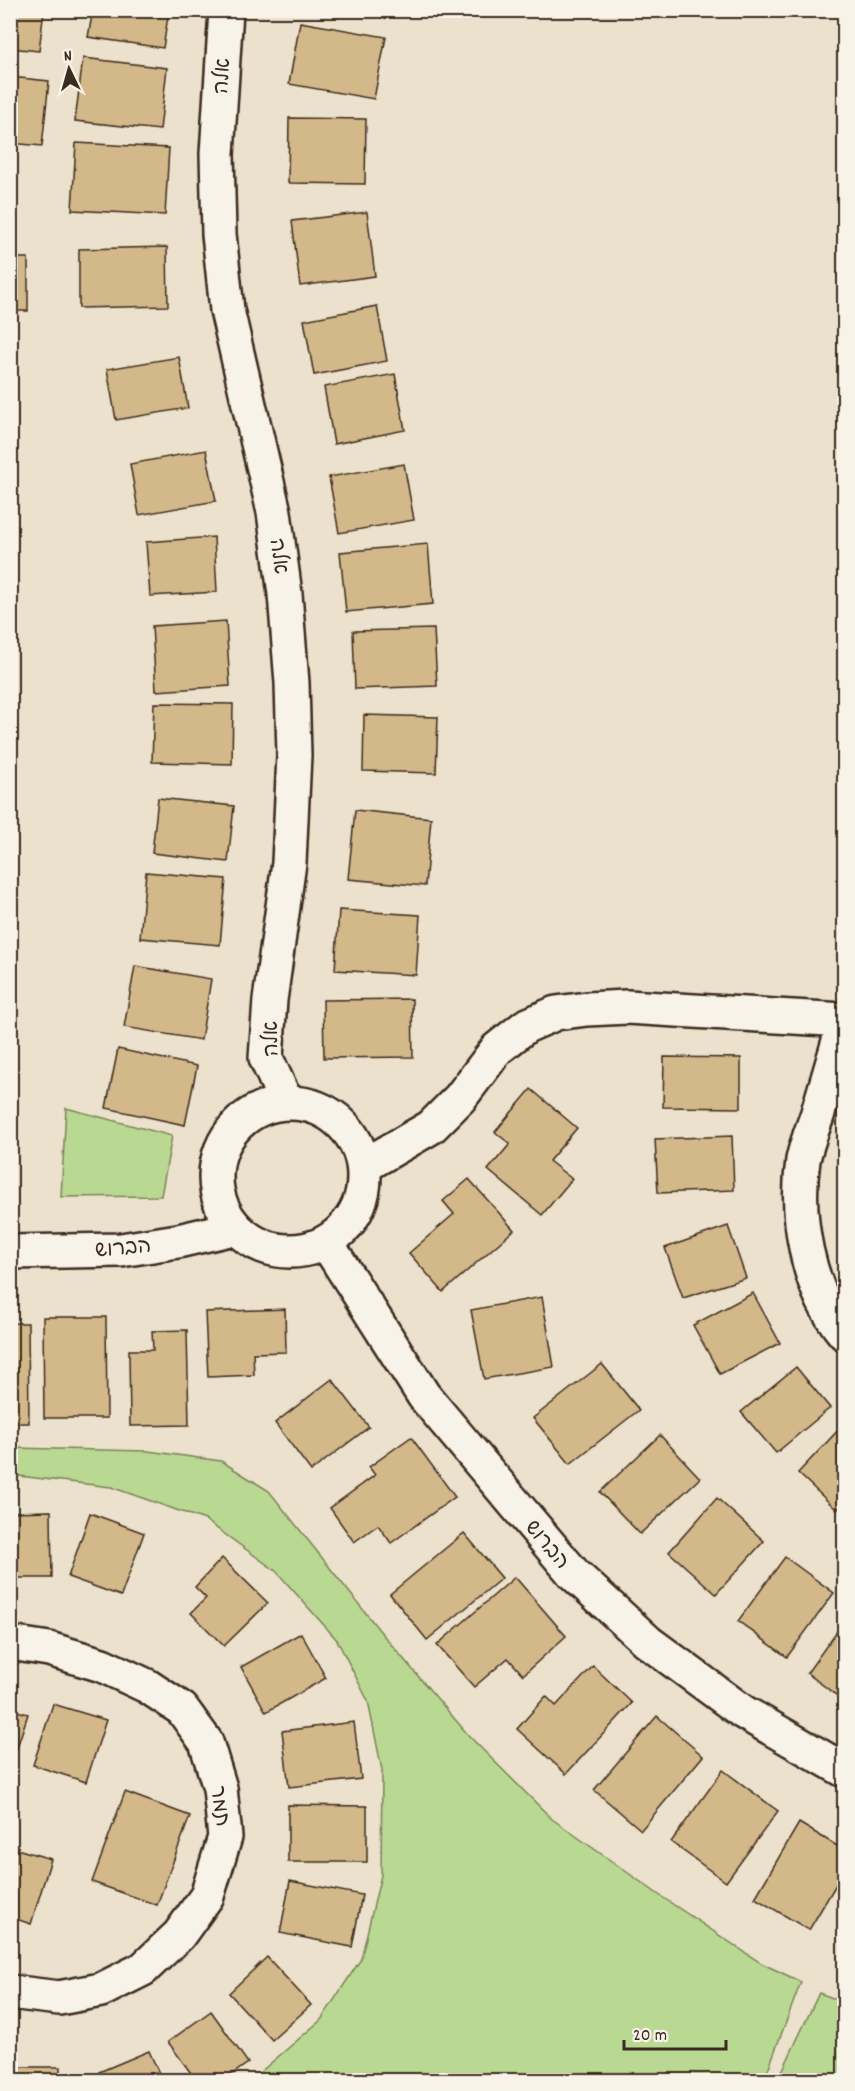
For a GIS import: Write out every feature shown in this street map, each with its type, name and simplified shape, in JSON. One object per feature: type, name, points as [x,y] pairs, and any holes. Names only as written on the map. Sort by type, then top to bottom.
[{"type":"street","name":"אלה","points":[[226,10],[217,154],[219,234],[227,310],[274,512],[285,594],[292,683],[294,755],[289,862],[270,1000],[266,1058],[286,1102]]},
{"type":"street","points":[[364,1166],[431,1127],[460,1098],[497,1049],[526,1026],[556,1013],[627,1007],[844,1022],[804,1159],[801,1216],[806,1252],[820,1292],[844,1333]]},
{"type":"street","points":[[286,1102],[312,1105],[335,1117],[353,1136],[364,1166],[364,1192],[354,1216],[326,1242],[302,1251],[275,1250],[255,1244],[234,1228],[220,1206],[214,1180],[218,1154],[230,1131],[260,1108],[286,1102]]},
{"type":"street","name":"הברוש","points":[[10,1252],[121,1250],[178,1241],[234,1228]]},
{"type":"street","name":"הברוש","points":[[326,1242],[423,1396],[573,1574],[648,1642],[742,1712],[844,1770]]},
{"type":"street","name":"תמר","points":[[10,1643],[49,1649],[102,1665],[147,1686],[182,1709],[206,1742],[220,1788],[225,1837],[207,1896],[179,1935],[143,1969],[101,1990],[59,1998],[10,1992]]},
{"type":"green space","points":[[66,1108],[172,1136],[161,1196],[61,1197]]},
{"type":"green space","points":[[11,1448],[148,1451],[221,1461],[269,1491],[384,1636],[470,1737],[552,1819],[662,1897],[761,1963],[801,1982],[764,2080],[251,2080],[321,2020],[361,1959],[381,1875],[382,1770],[368,1701],[337,1640],[276,1571],[205,1520],[111,1487],[11,1475]]},
{"type":"green space","points":[[819,1993],[844,2002],[844,2080],[778,2080]]},
{"type":"building","points":[[10,10],[44,10],[39,51],[10,48]]},
{"type":"building","points":[[93,10],[169,10],[163,48],[88,37]]},
{"type":"building","points":[[300,22],[386,37],[374,99],[289,84]]},
{"type":"building","points":[[83,58],[167,68],[160,130],[75,121]]},
{"type":"building","points":[[10,77],[49,81],[42,146],[10,143]]},
{"type":"building","points":[[289,118],[366,119],[365,184],[288,183]]},
{"type":"building","points":[[76,143],[169,148],[165,215],[72,210]]},
{"type":"building","points":[[367,212],[375,276],[300,286],[292,221]]},
{"type":"building","points":[[167,247],[168,306],[79,308],[79,249]]},
{"type":"building","points":[[10,258],[28,258],[28,311],[10,311]]},
{"type":"building","points":[[377,306],[387,361],[314,375],[304,320]]},
{"type":"building","points":[[179,357],[188,408],[116,420],[107,369]]},
{"type":"building","points":[[395,374],[405,430],[334,444],[324,387]]},
{"type":"building","points":[[206,450],[216,501],[139,515],[130,464]]},
{"type":"building","points":[[404,464],[414,520],[339,533],[329,477]]},
{"type":"building","points":[[214,537],[217,592],[150,596],[146,542]]},
{"type":"building","points":[[428,544],[433,604],[346,612],[340,552]]},
{"type":"building","points":[[226,621],[230,686],[156,691],[152,626]]},
{"type":"building","points":[[434,629],[437,686],[355,689],[353,631]]},
{"type":"building","points":[[154,703],[233,704],[232,764],[152,762]]},
{"type":"building","points":[[364,715],[438,717],[436,773],[363,771]]},
{"type":"building","points":[[158,798],[234,806],[228,862],[152,853]]},
{"type":"building","points":[[355,810],[431,818],[425,886],[348,879]]},
{"type":"building","points":[[146,872],[226,879],[220,945],[140,938]]},
{"type":"building","points":[[339,910],[420,915],[416,975],[335,970]]},
{"type":"building","points":[[135,966],[211,979],[201,1040],[124,1027]]},
{"type":"building","points":[[412,999],[413,1057],[324,1058],[323,1000]]},
{"type":"building","points":[[118,1049],[197,1066],[185,1125],[106,1108]]},
{"type":"building","points":[[664,1057],[741,1058],[741,1108],[663,1107]]},
{"type":"building","points":[[531,1089],[577,1128],[549,1161],[572,1179],[542,1215],[488,1170],[510,1144],[495,1132]]},
{"type":"building","points":[[732,1136],[734,1190],[658,1193],[655,1139]]},
{"type":"building","points":[[469,1179],[514,1230],[443,1292],[409,1253],[454,1214],[443,1201]]},
{"type":"building","points":[[728,1226],[746,1278],[683,1298],[665,1248]]},
{"type":"building","points":[[753,1293],[780,1343],[720,1374],[693,1325]]},
{"type":"building","points":[[542,1297],[554,1367],[484,1379],[471,1310]]},
{"type":"building","points":[[285,1309],[286,1352],[253,1353],[254,1375],[208,1377],[205,1312]]},
{"type":"building","points":[[43,1317],[106,1317],[107,1418],[44,1418]]},
{"type":"building","points":[[10,1323],[28,1323],[29,1423],[10,1423]]},
{"type":"building","points":[[187,1330],[189,1425],[130,1426],[129,1350],[153,1350],[152,1331]]},
{"type":"building","points":[[602,1364],[639,1410],[570,1464],[533,1418]]},
{"type":"building","points":[[796,1367],[830,1408],[776,1453],[741,1412]]},
{"type":"building","points":[[332,1379],[369,1427],[311,1471],[275,1423]]},
{"type":"building","points":[[844,1424],[844,1502],[837,1510],[798,1473]]},
{"type":"building","points":[[660,1435],[700,1478],[640,1534],[600,1492]]},
{"type":"building","points":[[411,1437],[455,1497],[391,1543],[378,1525],[354,1542],[330,1508],[375,1475],[369,1467]]},
{"type":"building","points":[[717,1498],[764,1541],[716,1594],[669,1552]]},
{"type":"building","points":[[51,1511],[52,1578],[10,1578],[10,1512]]},
{"type":"building","points":[[90,1513],[144,1533],[121,1596],[68,1577]]},
{"type":"building","points":[[464,1533],[502,1578],[427,1640],[390,1594]]},
{"type":"building","points":[[785,1557],[834,1593],[787,1657],[738,1621]]},
{"type":"building","points":[[222,1558],[268,1603],[224,1646],[191,1613],[206,1598],[195,1587]]},
{"type":"building","points":[[515,1577],[566,1636],[523,1675],[508,1658],[474,1687],[437,1645]]},
{"type":"building","points":[[844,1621],[844,1701],[807,1673]]},
{"type":"building","points":[[301,1633],[326,1678],[266,1712],[241,1667]]},
{"type":"building","points":[[593,1666],[632,1703],[566,1774],[517,1729],[546,1696],[556,1706]]},
{"type":"building","points":[[53,1704],[106,1720],[86,1782],[33,1765]]},
{"type":"building","points":[[10,1709],[28,1714],[10,1769]]},
{"type":"building","points":[[657,1716],[703,1756],[641,1830],[594,1790]]},
{"type":"building","points":[[354,1722],[361,1779],[289,1787],[282,1731]]},
{"type":"building","points":[[723,1770],[778,1811],[726,1882],[671,1842]]},
{"type":"building","points":[[125,1792],[190,1816],[157,1905],[92,1882]]},
{"type":"building","points":[[288,1805],[367,1806],[367,1862],[288,1862]]},
{"type":"building","points":[[799,1823],[844,1850],[844,1871],[809,1930],[755,1898]]},
{"type":"building","points":[[10,1847],[51,1859],[31,1924],[10,1917]]},
{"type":"building","points":[[290,1881],[362,1895],[352,1947],[280,1933]]},
{"type":"building","points":[[267,1957],[311,2005],[272,2040],[229,1993]]},
{"type":"building","points":[[211,2011],[248,2063],[224,2080],[196,2080],[168,2042]]},
{"type":"building","points":[[149,2051],[162,2080],[102,2080],[99,2072]]},
{"type":"building","points":[[10,2067],[60,2067],[60,2080],[10,2080]]}]
